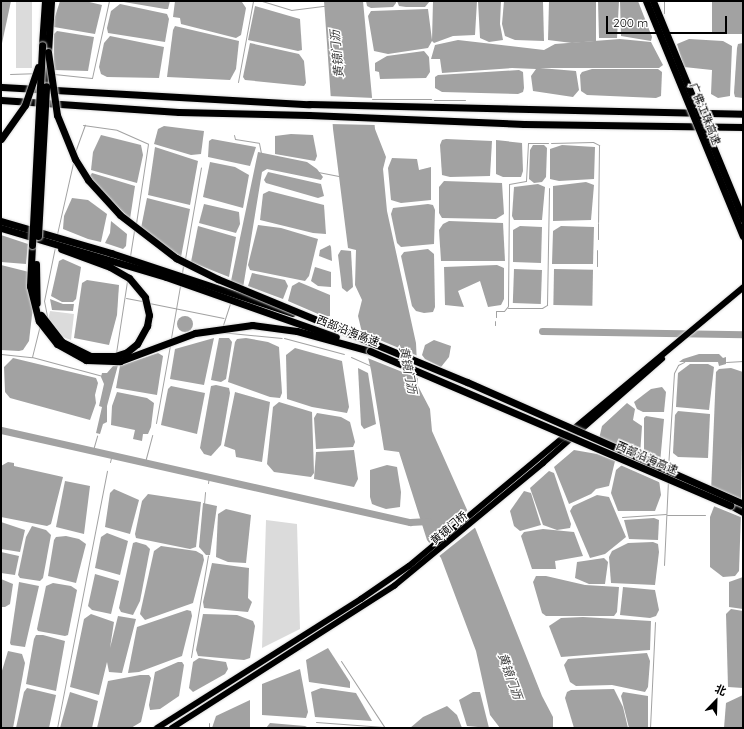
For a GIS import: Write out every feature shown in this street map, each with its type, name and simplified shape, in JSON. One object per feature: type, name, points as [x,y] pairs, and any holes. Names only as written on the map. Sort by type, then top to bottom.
[{"type":"highway","points":[[45,1],[30,286],[39,321],[57,344],[86,360],[120,361],[195,333],[252,325],[297,331],[370,351]]},
{"type":"highway","points":[[38,238],[50,245],[110,267],[135,283],[145,297],[149,315],[147,326],[137,344],[115,356],[85,354],[67,346],[52,333],[44,320],[38,305],[35,279],[51,1]]},
{"type":"highway","name":"广佛江珠高速","points":[[646,1],[743,236]]},
{"type":"highway","name":"广佛江珠高速","points":[[653,1],[743,219]]},
{"type":"highway","points":[[1,139],[18,118],[30,94],[42,45]]},
{"type":"highway","points":[[48,52],[54,102],[64,138],[88,180],[120,215],[176,258],[218,279],[320,322]]},
{"type":"highway","points":[[1,87],[309,104],[743,114]]},
{"type":"highway","points":[[1,100],[179,112],[309,115],[460,122],[743,127]]},
{"type":"highway","points":[[460,108],[460,122]]},
{"type":"highway","name":"西部沿海高速","points":[[1,221],[111,253],[320,322],[466,382],[743,504]]},
{"type":"highway","name":"西部沿海高速","points":[[1,228],[174,280],[370,351],[743,512]]},
{"type":"main road","points":[[672,349],[743,288]]},
{"type":"main road","name":"黄镜门桥","points":[[157,728],[361,599],[409,566],[640,372],[672,349]]},
{"type":"main road","name":"黄镜门桥","points":[[172,728],[365,605],[416,570],[543,463],[672,349]]},
{"type":"shaded area","points":[[16,1],[32,1],[32,68],[16,68]]},
{"type":"shaded area","points":[[50,311],[74,314],[71,340],[60,336],[48,321]]},
{"type":"shaded area","points":[[266,520],[297,524],[300,629],[262,648]]},
{"type":"water","points":[[1,1],[11,1],[1,48]]},
{"type":"water","points":[[60,1],[85,1],[102,5],[95,34],[54,27],[53,23]]},
{"type":"water","points":[[118,1],[170,1],[168,9],[165,9]]},
{"type":"water","points":[[175,1],[242,2],[246,8],[241,35],[236,38],[181,24],[180,18],[173,17]]},
{"type":"water","name":"黄镜门沥","points":[[324,1],[363,1],[375,129],[386,157],[383,169],[387,211],[416,343],[418,386],[430,409],[432,431],[476,530],[542,696],[553,717],[553,728],[500,728],[490,715],[476,651],[441,558],[427,540],[399,452],[384,450],[371,370],[358,316],[362,300],[355,285],[356,250],[348,248],[333,129]]},
{"type":"water","points":[[366,1],[396,1],[396,3],[393,7],[371,8],[367,6]]},
{"type":"water","points":[[397,1],[430,1],[425,7],[406,7],[399,6]]},
{"type":"water","points":[[433,1],[477,1],[475,35],[453,36],[434,43],[432,41],[428,48],[388,54],[374,51],[368,16],[371,11],[428,9],[432,40]]},
{"type":"water","points":[[478,1],[501,1],[500,24],[503,40],[489,42],[480,38]]},
{"type":"water","points":[[504,1],[543,2],[544,41],[515,40],[505,36],[502,24]]},
{"type":"water","points":[[549,1],[596,1],[596,41],[572,43],[548,40]]},
{"type":"water","points":[[598,1],[619,1],[617,38],[599,38]]},
{"type":"water","points":[[620,1],[638,1],[652,37],[651,41],[621,36]]},
{"type":"water","points":[[712,1],[743,1],[743,34],[712,34]]},
{"type":"water","points":[[120,4],[167,14],[169,19],[165,42],[108,33],[107,28],[111,11]]},
{"type":"water","points":[[255,6],[300,19],[302,50],[298,51],[248,40]]},
{"type":"water","points":[[175,26],[239,41],[236,69],[230,80],[167,77],[173,30]]},
{"type":"water","points":[[57,31],[94,37],[88,71],[54,70],[54,34]]},
{"type":"water","points":[[110,36],[164,47],[159,78],[107,77],[101,74],[99,67],[104,43]]},
{"type":"water","points":[[620,39],[651,42],[663,65],[659,68],[540,68],[576,71],[579,90],[573,97],[533,91],[531,76],[536,69],[512,68],[442,73],[440,59],[431,59],[435,45],[458,40],[544,50],[555,44]]},
{"type":"water","points":[[689,39],[723,41],[732,46],[730,96],[718,98],[711,94],[712,70],[684,67],[677,44]]},
{"type":"water","points":[[250,43],[299,54],[304,61],[306,83],[304,86],[245,80],[243,77]]},
{"type":"water","points":[[743,43],[743,98],[735,97],[734,93],[737,48],[738,44]]},
{"type":"water","points":[[424,51],[429,57],[430,72],[426,78],[380,79],[379,72],[375,71],[375,63],[387,56]]},
{"type":"water","points":[[592,69],[658,69],[662,72],[661,96],[656,98],[587,95],[581,91],[580,75],[582,72]]},
{"type":"water","points":[[519,70],[523,72],[524,88],[523,92],[518,94],[442,92],[435,88],[435,77],[438,75]]},
{"type":"water","points":[[164,126],[204,131],[201,154],[191,155],[154,144],[158,129]]},
{"type":"water","points":[[291,134],[313,135],[317,156],[315,161],[275,154],[275,136]]},
{"type":"water","points":[[101,135],[141,145],[143,155],[137,183],[91,170],[93,152]]},
{"type":"water","points":[[212,139],[256,147],[250,166],[208,157],[209,141]]},
{"type":"water","points":[[442,140],[492,141],[490,176],[450,177],[442,175],[440,145]]},
{"type":"water","points":[[496,140],[522,143],[523,171],[521,177],[503,177],[496,174]]},
{"type":"water","points":[[533,145],[544,145],[547,148],[546,177],[542,182],[534,183],[529,179],[530,150]]},
{"type":"water","points":[[562,145],[595,147],[594,179],[559,181],[550,179],[550,149]]},
{"type":"water","points":[[155,147],[198,161],[190,205],[148,195]]},
{"type":"water","points":[[258,152],[307,162],[317,169],[323,177],[321,180],[267,169],[262,172],[243,288],[231,281]]},
{"type":"water","points":[[392,158],[417,159],[419,170],[431,167],[431,200],[401,203],[391,200],[388,168]]},
{"type":"water","points":[[210,162],[235,167],[249,175],[243,208],[203,197]]},
{"type":"water","points":[[268,172],[321,184],[324,196],[318,198],[266,183],[264,180]]},
{"type":"water","points":[[92,173],[135,186],[130,219],[100,189],[90,176]]},
{"type":"water","points":[[444,181],[502,183],[504,214],[496,219],[442,218],[439,213],[439,187]]},
{"type":"water","points":[[586,182],[594,185],[591,220],[553,221],[553,186]]},
{"type":"water","points":[[538,184],[545,187],[542,220],[514,220],[512,216],[514,187]]},
{"type":"water","points":[[269,191],[324,205],[326,234],[313,233],[260,220],[263,194]]},
{"type":"water","points":[[72,198],[88,200],[107,214],[101,242],[88,239],[63,229],[64,216]]},
{"type":"water","points":[[147,198],[190,209],[181,257],[141,228]]},
{"type":"water","points":[[204,204],[239,212],[240,224],[236,233],[199,223]]},
{"type":"water","points":[[428,204],[433,205],[435,210],[434,244],[401,247],[397,243],[391,214],[393,208]]},
{"type":"water","points":[[111,221],[127,234],[126,246],[123,249],[105,243],[110,233]]},
{"type":"water","points":[[449,221],[503,223],[505,261],[441,261],[439,230],[443,224]]},
{"type":"water","points":[[258,225],[281,228],[318,239],[309,276],[305,281],[250,270],[248,265]]},
{"type":"water","points":[[198,226],[236,237],[229,277],[191,262]]},
{"type":"water","points":[[520,226],[542,227],[541,263],[513,262],[513,230]]},
{"type":"water","points":[[561,226],[594,227],[593,264],[552,264],[553,231]]},
{"type":"water","points":[[1,235],[28,244],[26,264],[1,262]]},
{"type":"water","points":[[330,245],[332,261],[319,256],[320,250]]},
{"type":"water","points":[[428,249],[434,254],[435,307],[433,312],[424,313],[416,311],[412,306],[401,256],[404,252]]},
{"type":"water","points":[[341,250],[351,251],[353,287],[347,292],[342,288],[338,255]]},
{"type":"water","points":[[63,259],[81,267],[76,299],[73,302],[62,302],[51,296],[59,261]]},
{"type":"water","points":[[1,265],[29,272],[35,289],[29,341],[23,350],[19,351],[1,350]]},
{"type":"water","points":[[497,265],[504,268],[504,299],[501,305],[488,307],[480,281],[458,291],[464,307],[445,305],[444,267]]},
{"type":"water","points":[[315,267],[331,272],[331,287],[318,286],[311,281]]},
{"type":"water","points":[[514,269],[542,270],[541,304],[513,303]]},
{"type":"water","points":[[554,269],[593,270],[592,306],[553,305]]},
{"type":"water","points":[[252,273],[285,280],[288,286],[283,299],[248,286]]},
{"type":"water","points":[[87,280],[119,285],[117,315],[109,345],[74,338],[82,283]]},
{"type":"water","points":[[299,282],[330,295],[330,316],[325,317],[288,301],[292,286]]},
{"type":"water","points":[[50,299],[63,304],[74,304],[73,311],[52,310]]},
{"type":"water","points":[[185,316],[191,318],[193,324],[191,330],[185,332],[179,330],[177,324],[179,318]]},
{"type":"water","points":[[214,338],[204,385],[170,379],[175,349]]},
{"type":"water","points":[[219,338],[229,338],[232,342],[226,379],[221,382],[211,380]]},
{"type":"water","points":[[246,338],[268,342],[279,347],[282,393],[280,398],[270,397],[228,382],[235,342],[237,339]]},
{"type":"water","points":[[434,340],[451,346],[449,357],[441,367],[425,359],[422,355],[425,345]]},
{"type":"water","points":[[295,348],[342,361],[349,407],[347,413],[312,407],[287,399],[286,355]]},
{"type":"water","points":[[158,353],[163,356],[157,395],[116,388],[120,366]]},
{"type":"water","points":[[699,354],[719,354],[723,358],[726,357],[726,364],[719,366],[718,362],[679,362],[683,359]]},
{"type":"water","points":[[13,358],[96,378],[98,383],[95,395],[96,403],[90,420],[10,398],[5,392],[4,367]]},
{"type":"water","points":[[690,364],[708,364],[714,367],[709,410],[676,407],[678,373]]},
{"type":"water","points":[[118,365],[107,406],[107,422],[103,424],[100,434],[96,433],[102,407],[99,406],[104,384],[101,377],[102,373],[107,373],[113,366]]},
{"type":"water","points":[[358,368],[368,373],[376,424],[364,429],[361,425]]},
{"type":"water","points":[[731,368],[743,372],[741,503],[711,492],[716,372],[719,369]]},
{"type":"water","points":[[216,385],[229,388],[230,393],[221,445],[211,456],[204,454],[200,448],[211,386]]},
{"type":"water","points":[[171,386],[205,393],[197,434],[161,425],[168,389]]},
{"type":"water","points":[[662,387],[666,392],[664,412],[643,412],[637,409],[634,402],[651,389]]},
{"type":"water","points":[[117,392],[147,398],[154,403],[151,427],[148,434],[143,434],[142,441],[133,439],[135,430],[111,425],[112,406]]},
{"type":"water","points":[[235,392],[270,402],[262,462],[236,457],[235,450],[224,446]]},
{"type":"water","points":[[279,402],[312,412],[314,473],[311,477],[274,472],[267,464],[273,407]]},
{"type":"water","points":[[627,403],[635,409],[633,420],[642,426],[640,455],[599,439],[602,426]]},
{"type":"water","points":[[678,411],[710,414],[708,458],[678,457],[673,453],[675,415]]},
{"type":"water","points":[[317,413],[341,417],[350,422],[355,442],[353,447],[316,449],[314,418]]},
{"type":"water","points":[[646,416],[664,419],[660,463],[644,459],[644,418]]},
{"type":"water","points":[[354,450],[358,479],[354,487],[314,479],[316,452]]},
{"type":"water","points":[[574,450],[597,454],[615,461],[609,486],[596,489],[591,494],[569,504],[554,467]]},
{"type":"water","points":[[8,462],[14,463],[14,466],[63,477],[51,524],[47,526],[1,517],[1,466]]},
{"type":"water","points":[[387,465],[397,467],[401,492],[400,507],[386,509],[372,504],[370,497],[370,470]]},
{"type":"water","points":[[622,465],[659,480],[661,495],[655,511],[618,511],[611,493],[616,470]]},
{"type":"water","points":[[549,471],[554,473],[571,524],[570,528],[557,530],[543,525],[530,488]]},
{"type":"water","points":[[65,481],[90,486],[84,534],[56,527]]},
{"type":"water","points":[[114,489],[139,500],[130,534],[105,527],[110,493]]},
{"type":"water","points":[[524,491],[531,493],[541,525],[520,531],[514,526],[510,511]]},
{"type":"water","points":[[148,494],[201,502],[196,547],[190,549],[136,538],[135,534],[142,501]]},
{"type":"water","points":[[597,495],[609,497],[626,537],[605,554],[590,558],[570,511],[573,506]]},
{"type":"water","points":[[203,503],[217,506],[210,555],[206,555],[199,547]]},
{"type":"water","points":[[715,504],[741,513],[739,571],[735,576],[723,577],[710,567],[710,517]]},
{"type":"water","points":[[226,509],[251,515],[246,563],[228,562],[216,557],[218,514]]},
{"type":"water","points":[[654,518],[659,520],[658,540],[629,539],[624,520]]},
{"type":"water","points":[[1,522],[25,530],[20,552],[1,549]]},
{"type":"water","points":[[32,526],[46,530],[51,535],[43,578],[40,581],[20,578],[18,575],[26,537]]},
{"type":"water","points":[[543,529],[574,532],[583,556],[555,561],[556,569],[532,569],[521,536],[524,532]]},
{"type":"water","points":[[107,533],[128,541],[120,575],[95,568],[101,537]]},
{"type":"water","points":[[66,536],[79,539],[86,544],[76,583],[48,576],[54,540],[56,537]]},
{"type":"water","points":[[136,542],[146,545],[150,549],[140,601],[133,615],[121,612],[119,608],[133,543]]},
{"type":"water","points":[[653,542],[658,544],[659,552],[655,585],[611,583],[609,557],[612,551],[628,543]]},
{"type":"water","points":[[161,546],[196,551],[203,555],[204,560],[193,603],[145,620],[140,614],[154,551]]},
{"type":"water","points":[[1,552],[19,556],[15,575],[1,573]]},
{"type":"water","points":[[604,558],[608,562],[605,584],[589,584],[575,578],[577,562]]},
{"type":"water","points":[[212,563],[249,568],[248,598],[252,602],[248,612],[204,608],[203,602]]},
{"type":"water","points":[[95,574],[119,581],[111,614],[92,610],[88,606]]},
{"type":"water","points":[[536,576],[546,576],[585,585],[619,587],[617,612],[614,616],[546,616],[542,613],[533,582]]},
{"type":"water","points":[[743,577],[743,609],[729,607],[729,582]]},
{"type":"water","points":[[1,579],[13,584],[10,604],[5,607],[1,607]]},
{"type":"water","points":[[19,582],[39,586],[25,647],[11,645],[10,643]]},
{"type":"water","points":[[53,583],[71,586],[77,590],[68,635],[65,636],[38,631],[37,629],[46,586]]},
{"type":"water","points":[[623,587],[655,590],[659,610],[656,616],[650,618],[620,615]]},
{"type":"water","points":[[731,609],[743,611],[743,688],[728,687],[726,614]]},
{"type":"water","points":[[187,610],[191,611],[192,616],[182,656],[139,672],[128,673],[137,627]]},
{"type":"water","points":[[91,614],[114,622],[110,648],[118,616],[136,619],[122,673],[109,672],[107,662],[99,695],[70,687],[84,619]]},
{"type":"water","points":[[203,614],[237,615],[253,621],[255,626],[250,658],[244,660],[198,656],[196,650]]},
{"type":"water","points":[[583,617],[651,621],[650,650],[561,657],[549,626],[561,618]]},
{"type":"water","points":[[36,635],[43,635],[65,641],[56,691],[26,684],[34,639]]},
{"type":"water","points":[[328,648],[350,682],[350,688],[309,682],[306,660]]},
{"type":"water","points":[[8,651],[22,654],[25,663],[13,728],[1,728],[1,674]]},
{"type":"water","points":[[647,653],[650,661],[648,687],[645,692],[612,685],[576,686],[570,682],[564,665],[568,659]]},
{"type":"water","points":[[199,658],[226,662],[228,669],[225,674],[193,692],[189,688],[193,662]]},
{"type":"water","points":[[178,662],[182,662],[184,665],[179,696],[160,709],[150,710],[149,705],[155,672]]},
{"type":"water","points":[[300,669],[308,712],[306,718],[262,715],[262,684]]},
{"type":"water","points":[[140,675],[149,675],[151,678],[141,722],[131,728],[97,728],[108,681]]},
{"type":"water","points":[[27,688],[56,695],[49,728],[16,728],[24,692]]},
{"type":"water","points":[[321,688],[356,693],[372,721],[315,717],[311,692]]},
{"type":"water","points":[[614,689],[623,707],[628,728],[574,728],[565,698],[567,692],[571,690]]},
{"type":"water","points":[[70,692],[98,701],[92,728],[60,728]]},
{"type":"water","points":[[473,692],[480,692],[489,728],[467,726],[459,700]]},
{"type":"water","points":[[623,692],[648,696],[648,728],[629,728],[621,696]]},
{"type":"water","points":[[743,695],[743,728],[724,728],[726,703]]},
{"type":"water","points":[[250,700],[250,728],[212,728],[216,716]]},
{"type":"water","points":[[447,706],[457,715],[462,728],[410,728],[423,717]]},
{"type":"water","points":[[270,723],[305,726],[309,728],[266,728]]},
{"type":"pier","points":[[328,96],[374,98],[376,125],[330,124]]},
{"type":"pier","points":[[358,331],[418,356],[420,379],[365,357]]},
{"type":"pier","points":[[622,463],[661,479],[661,483],[618,464]]},
{"type":"pier","points":[[709,485],[743,500],[743,518],[711,505],[715,502],[709,492]]},
{"type":"pier","points":[[469,509],[477,526],[438,557],[428,544]]},
{"type":"waterway","points":[[54,74],[92,78],[109,1]]},
{"type":"waterway","points":[[238,82],[253,1]]},
{"type":"waterway","points":[[262,1],[291,10],[325,6]]},
{"type":"waterway","points":[[664,1],[664,13]]},
{"type":"waterway","points":[[10,74],[33,73]]},
{"type":"waterway","points":[[372,99],[431,99]]},
{"type":"waterway","points":[[434,100],[465,100]]},
{"type":"waterway","points":[[83,125],[117,130],[148,144],[136,223]]},
{"type":"waterway","points":[[75,152],[85,125]]},
{"type":"waterway","points":[[234,135],[235,139],[259,143],[261,153]]},
{"type":"waterway","points":[[551,143],[593,142],[599,145],[598,222]]},
{"type":"waterway","points":[[496,317],[496,311],[504,311],[508,306],[509,184],[526,181],[528,143],[548,143]]},
{"type":"waterway","points":[[57,234],[73,163]]},
{"type":"waterway","points":[[185,259],[201,167]]},
{"type":"waterway","points":[[318,172],[339,176]]},
{"type":"waterway","points":[[508,308],[542,308],[547,305],[549,188]]},
{"type":"waterway","points":[[598,223],[598,239]]},
{"type":"waterway","points":[[130,256],[134,230]]},
{"type":"waterway","points":[[47,316],[44,301],[55,247]]},
{"type":"waterway","points":[[597,250],[597,266]]},
{"type":"waterway","points":[[182,273],[183,266]]},
{"type":"waterway","points":[[116,353],[127,281]]},
{"type":"waterway","points":[[171,338],[180,286]]},
{"type":"waterway","points":[[126,298],[142,301]]},
{"type":"waterway","points":[[149,303],[224,318]]},
{"type":"waterway","points":[[223,325],[230,304]]},
{"type":"waterway","points":[[32,357],[40,326]]},
{"type":"waterway","points":[[542,331],[743,334]]},
{"type":"waterway","points":[[220,332],[282,338]]},
{"type":"waterway","points":[[284,338],[344,354]]},
{"type":"waterway","points":[[156,423],[170,345]]},
{"type":"waterway","points":[[1,354],[32,357],[103,376]]},
{"type":"waterway","points":[[351,357],[369,365]]},
{"type":"waterway","points":[[726,362],[743,361]]},
{"type":"waterway","points":[[668,468],[674,373],[678,365],[684,362]]},
{"type":"waterway","points":[[1,430],[410,522],[428,521]]},
{"type":"waterway","points":[[145,462],[152,435]]},
{"type":"waterway","points":[[93,450],[97,436]]},
{"type":"waterway","points":[[110,462],[112,454]]},
{"type":"waterway","points":[[57,728],[107,471]]},
{"type":"waterway","points":[[208,483],[209,477]]},
{"type":"waterway","points":[[664,565],[668,481]]},
{"type":"waterway","points":[[204,504],[205,492]]},
{"type":"waterway","points":[[622,517],[666,514]]},
{"type":"waterway","points":[[667,515],[705,515]]},
{"type":"waterway","points":[[191,657],[208,555]]},
{"type":"waterway","points":[[650,728],[655,622]]},
{"type":"waterway","points":[[341,661],[385,728]]},
{"type":"waterway","points":[[316,722],[384,727]]},
{"type":"waterway","points":[[209,723],[209,728]]}]
